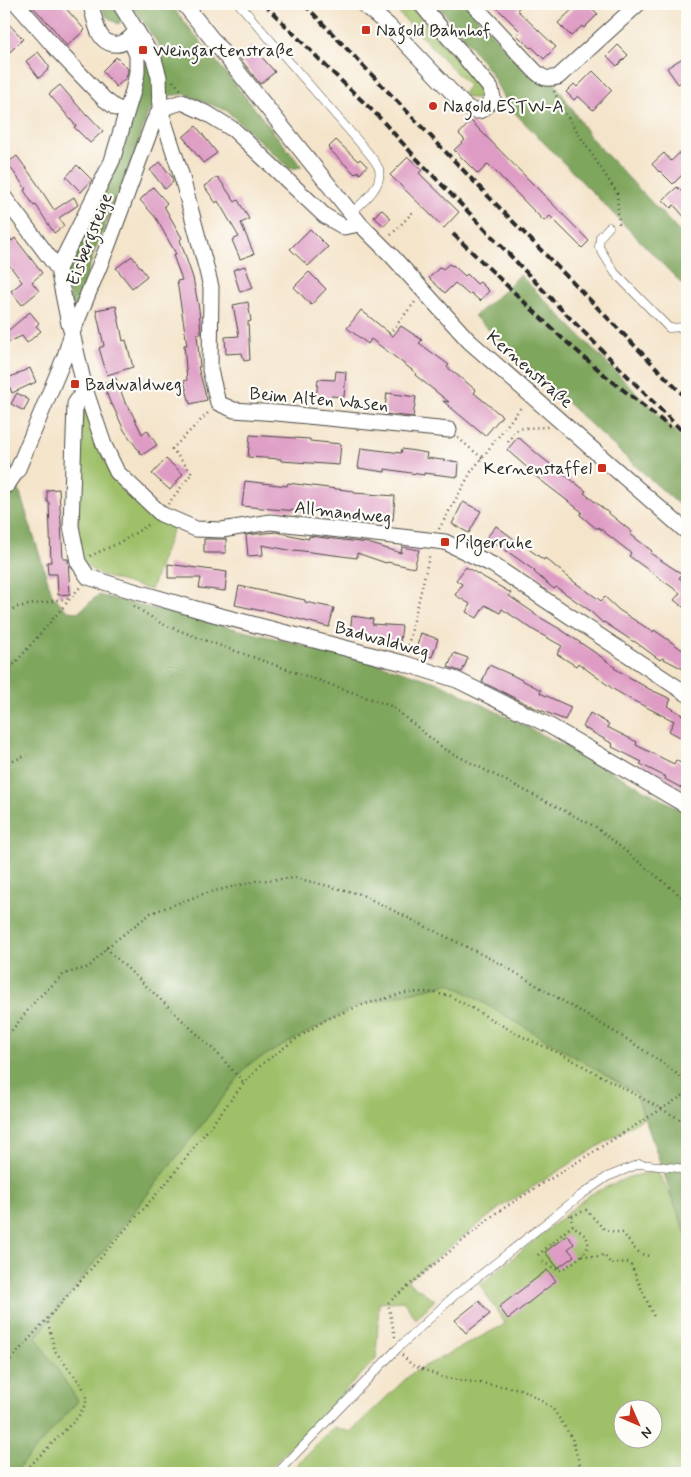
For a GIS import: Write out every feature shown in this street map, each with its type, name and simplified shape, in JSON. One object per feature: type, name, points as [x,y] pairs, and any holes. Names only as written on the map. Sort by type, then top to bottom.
[{"type":"street","points":[[16,4],[104,99],[116,108],[128,111]]},
{"type":"street","points":[[90,4],[103,40],[110,44],[120,45],[134,35]]},
{"type":"street","name":"Eisbergsteige","points":[[4,485],[8,484],[17,471],[65,356],[72,333],[160,109],[159,77],[154,59],[134,35],[120,4]]},
{"type":"street","name":"Kernenstraße","points":[[184,4],[355,219],[391,255],[469,341],[687,532]]},
{"type":"street","points":[[365,5],[388,25],[471,111],[476,112],[486,108],[493,98],[491,89],[421,4]]},
{"type":"street","points":[[473,4],[534,70],[548,80],[558,77],[638,4]]},
{"type":"street","name":"Eisbergsteige","points":[[58,269],[112,161],[128,111],[137,73],[134,35]]},
{"type":"street","points":[[160,109],[182,102],[208,114],[234,130],[325,216],[344,227],[355,219]]},
{"type":"street","name":"Beim Alten Wasen","points":[[160,109],[181,174],[211,287],[210,370],[218,403],[234,410],[449,430]]},
{"type":"street","points":[[4,197],[58,269]]},
{"type":"street","name":"Allmandweg","points":[[58,269],[85,388],[104,445],[117,472],[161,514],[196,530],[222,530],[270,522],[445,542],[493,565],[687,694]]},
{"type":"street","points":[[85,388],[75,404],[71,526],[78,562],[88,577]]},
{"type":"street","name":"Badwaldweg","points":[[88,577],[217,615],[403,663],[457,680],[550,726],[687,806]]},
{"type":"lane","points":[[239,4],[366,150],[379,168],[379,183],[355,219]]},
{"type":"lane","points":[[609,227],[600,237],[599,247],[615,273],[669,328],[687,325]]},
{"type":"lane","points":[[277,1473],[397,1350],[454,1296],[581,1195],[608,1176],[639,1164],[678,1168],[687,1173]]},
{"type":"path","points":[[548,80],[565,112],[617,193],[619,227]]},
{"type":"path","points":[[388,238],[413,212]]},
{"type":"path","points":[[389,334],[424,291]]},
{"type":"path","points":[[403,663],[433,541],[471,472],[531,394]]},
{"type":"path","points":[[78,562],[121,542],[161,514],[192,473],[172,448],[218,403]]},
{"type":"path","points":[[508,442],[516,430],[546,428],[560,420]]},
{"type":"path","points":[[449,430],[482,458]]},
{"type":"path","points":[[4,676],[88,577]]},
{"type":"path","points":[[4,614],[17,608],[70,598]]},
{"type":"path","points":[[129,603],[162,624],[391,706],[444,749],[596,827],[687,901]]},
{"type":"path","points":[[4,765],[27,755]]},
{"type":"path","points":[[4,1037],[37,999],[64,974],[89,967],[106,948],[151,914],[195,897],[256,881],[296,878],[360,894],[501,964],[628,1040],[670,1068],[687,1083]]},
{"type":"path","points":[[106,948],[216,1053],[244,1083]]},
{"type":"path","points":[[4,1366],[168,1181],[244,1083],[262,1064],[325,1020],[359,1006],[404,993],[428,992],[450,996],[521,1036],[562,1055],[687,1123]]},
{"type":"path","points":[[582,1473],[572,1438],[553,1409],[536,1397],[521,1390],[445,1378],[412,1365],[397,1350],[388,1303],[496,1213],[687,1093]]},
{"type":"path","points":[[571,1216],[586,1210],[605,1230],[623,1233],[640,1254],[649,1256]]},
{"type":"path","points":[[538,1255],[573,1225],[586,1237],[589,1244],[587,1249],[573,1263],[559,1271],[543,1262]]},
{"type":"path","points":[[582,1255],[596,1257],[604,1255],[611,1264],[630,1263],[654,1319]]},
{"type":"path","points":[[23,1473],[78,1417],[86,1403],[86,1395],[82,1386],[55,1352],[47,1318]]},
{"type":"green space","points":[[100,4],[170,4],[302,167],[290,169],[227,111],[185,94],[165,96],[148,112],[136,150],[95,250],[73,316],[65,268],[143,67],[160,47],[136,11],[118,24],[106,16]]},
{"type":"green space","points":[[390,4],[408,4],[480,86],[483,93],[479,98],[469,98],[463,93],[469,86]]},
{"type":"green space","points":[[436,4],[465,4],[513,57],[556,85],[591,138],[687,240],[687,289],[509,107],[490,72]]},
{"type":"green space","points":[[520,275],[687,444],[687,512],[474,316]]},
{"type":"green space","points":[[85,407],[105,462],[174,525],[151,590],[100,575],[85,565],[77,547],[80,429]]},
{"type":"green space","points":[[4,443],[52,594],[67,611],[79,612],[98,595],[379,664],[442,684],[564,746],[687,813],[687,1236],[636,1093],[450,983],[356,1006],[249,1064],[36,1337],[78,1401],[14,1473],[4,1473]]},
{"type":"green space","points":[[450,983],[636,1093],[644,1118],[501,1207],[407,1281],[435,1300],[416,1319],[403,1301],[379,1303],[376,1359],[265,1473],[14,1473],[78,1401],[36,1338],[249,1064],[356,1006]]},
{"type":"green space","points":[[657,1171],[673,1200],[687,1236],[687,1473],[288,1473],[334,1427],[350,1432],[412,1373],[505,1324],[480,1285],[589,1195],[629,1177]]},
{"type":"building","points":[[30,4],[62,4],[85,30],[67,46]]},
{"type":"building","points":[[493,4],[522,4],[517,10],[556,47],[544,59],[517,35],[520,31]]},
{"type":"building","points":[[578,4],[587,4],[598,14],[584,28],[582,26],[571,36],[558,23]]},
{"type":"building","points":[[4,19],[23,39],[10,52],[4,45]]},
{"type":"building","points":[[618,45],[628,55],[617,66],[607,56]]},
{"type":"building","points":[[252,46],[275,72],[260,84],[239,57]]},
{"type":"building","points":[[38,52],[49,66],[49,69],[39,78],[26,61]]},
{"type":"building","points":[[687,55],[687,78],[678,84],[667,68]]},
{"type":"building","points":[[116,57],[128,69],[128,72],[126,78],[116,87],[102,71]]},
{"type":"building","points":[[593,71],[612,90],[593,110],[578,96],[574,100],[566,92],[574,84],[577,87]]},
{"type":"building","points":[[60,85],[103,131],[90,143],[74,127],[76,126],[49,94]]},
{"type":"building","points":[[471,121],[589,241],[582,248],[550,216],[544,221],[488,164],[478,174],[454,150],[465,140],[459,134]]},
{"type":"building","points":[[196,126],[217,153],[203,163],[183,137]]},
{"type":"building","points":[[336,140],[358,161],[360,159],[367,166],[360,174],[358,171],[355,174],[328,148]]},
{"type":"building","points":[[687,146],[687,170],[673,184],[652,164],[664,153],[671,161]]},
{"type":"building","points":[[17,156],[54,210],[74,197],[78,205],[59,218],[64,226],[54,233],[36,205],[34,206],[24,190],[26,189],[7,163]]},
{"type":"building","points":[[408,157],[422,170],[419,173],[459,212],[444,228],[390,175]]},
{"type":"building","points":[[160,162],[172,177],[173,182],[165,189],[150,170]]},
{"type":"building","points":[[77,165],[92,180],[81,192],[66,177]]},
{"type":"building","points":[[218,177],[235,202],[238,200],[249,219],[241,223],[254,254],[240,259],[232,240],[239,237],[218,201],[216,203],[204,186]]},
{"type":"building","points":[[153,187],[167,203],[164,206],[182,238],[180,240],[193,278],[199,309],[201,334],[197,334],[200,367],[198,367],[207,400],[190,404],[184,381],[187,380],[184,345],[187,345],[177,281],[182,280],[173,255],[176,254],[156,218],[140,200]]},
{"type":"building","points":[[677,187],[687,197],[687,220],[674,205],[671,208],[663,200]]},
{"type":"building","points":[[381,209],[391,218],[384,226],[374,217]]},
{"type":"building","points":[[310,229],[328,247],[308,266],[290,249]]},
{"type":"building","points":[[4,230],[12,241],[15,238],[42,273],[32,282],[39,291],[22,305],[11,291],[22,282],[4,258]]},
{"type":"building","points":[[132,256],[147,276],[132,288],[116,268]]},
{"type":"building","points":[[449,264],[453,265],[465,276],[467,274],[477,284],[480,282],[489,291],[480,301],[471,293],[469,295],[455,283],[445,293],[429,278],[440,267],[443,269]]},
{"type":"building","points":[[245,266],[253,288],[240,292],[233,270]]},
{"type":"building","points":[[309,272],[326,289],[311,305],[294,287]]},
{"type":"building","points":[[248,302],[251,321],[248,322],[250,360],[244,361],[242,353],[226,354],[225,337],[239,336],[233,305]]},
{"type":"building","points":[[116,306],[123,341],[126,340],[133,367],[107,375],[99,348],[104,346],[96,310]]},
{"type":"building","points":[[361,310],[393,336],[401,326],[422,340],[419,343],[449,365],[447,367],[476,390],[474,393],[502,416],[485,436],[443,401],[449,402],[415,375],[416,373],[371,339],[368,344],[347,328]]},
{"type":"building","points":[[30,312],[39,323],[36,326],[41,331],[27,343],[22,336],[4,344],[4,334]]},
{"type":"building","points":[[30,368],[36,382],[12,393],[6,379]]},
{"type":"building","points":[[336,371],[346,372],[344,397],[331,396],[330,401],[316,400],[318,379],[335,380]]},
{"type":"building","points":[[116,378],[126,405],[128,405],[142,434],[147,430],[157,445],[142,455],[124,430],[111,405],[103,383]]},
{"type":"building","points":[[17,393],[29,400],[24,411],[11,404]]},
{"type":"building","points":[[387,393],[416,397],[413,417],[384,414]]},
{"type":"building","points":[[250,435],[310,439],[310,441],[341,444],[339,465],[248,457]]},
{"type":"building","points":[[518,437],[586,491],[584,493],[652,551],[650,553],[682,574],[679,578],[687,583],[687,610],[674,600],[680,593],[629,556],[631,553],[580,515],[582,512],[530,472],[507,450]]},
{"type":"building","points":[[361,448],[401,453],[402,449],[427,453],[426,458],[459,462],[458,477],[424,473],[424,475],[385,469],[385,472],[358,468]]},
{"type":"building","points":[[166,459],[183,474],[170,490],[152,474]]},
{"type":"building","points":[[245,481],[287,486],[288,483],[354,491],[354,493],[395,496],[393,520],[314,511],[242,506]]},
{"type":"building","points":[[59,489],[63,559],[68,559],[70,594],[58,595],[57,574],[48,574],[47,562],[51,562],[47,490]]},
{"type":"building","points":[[463,502],[481,511],[469,533],[452,524]]},
{"type":"building","points":[[496,526],[544,560],[545,558],[601,601],[605,597],[619,610],[653,632],[654,630],[687,653],[687,671],[662,658],[660,660],[634,641],[603,623],[589,610],[556,587],[554,589],[535,571],[487,537]]},
{"type":"building","points":[[276,532],[309,539],[309,536],[368,543],[401,553],[402,547],[419,550],[414,568],[386,563],[357,553],[357,558],[294,551],[262,545],[263,555],[248,556],[246,535]]},
{"type":"building","points":[[204,539],[226,539],[226,553],[204,553]]},
{"type":"building","points":[[168,564],[227,572],[225,591],[199,588],[201,578],[168,578]]},
{"type":"building","points":[[466,567],[511,593],[509,596],[600,656],[614,668],[649,689],[671,699],[668,706],[687,718],[687,741],[669,731],[674,721],[630,699],[578,663],[576,666],[557,654],[562,646],[502,609],[500,613],[485,605],[477,618],[466,612],[470,604],[455,595],[462,584],[456,580]]},
{"type":"building","points":[[239,586],[334,608],[329,627],[263,610],[235,605]]},
{"type":"building","points":[[352,616],[373,619],[372,624],[402,626],[400,642],[382,640],[382,637],[350,632]]},
{"type":"building","points":[[421,633],[438,639],[432,657],[415,652]]},
{"type":"building","points":[[454,653],[468,658],[462,672],[448,667]]},
{"type":"building","points":[[489,665],[541,690],[540,693],[571,707],[565,720],[533,707],[482,682]]},
{"type":"building","points":[[590,713],[609,724],[607,727],[637,742],[636,745],[674,764],[676,760],[687,767],[687,791],[665,779],[666,777],[640,764],[642,762],[612,747],[613,744],[583,727]]},
{"type":"building","points":[[567,1235],[574,1244],[568,1249],[574,1256],[558,1268],[545,1252]]},
{"type":"building","points":[[547,1270],[556,1281],[508,1319],[499,1307]]},
{"type":"building","points":[[479,1301],[490,1314],[466,1333],[455,1320]]},
{"type":"railway","points":[[264,4],[377,115],[558,306],[687,436]]},
{"type":"railway","points":[[304,4],[487,195],[687,399]]},
{"type":"railway","points":[[453,234],[562,338],[670,427]]},
{"type":"place","name":"Nagold Bahnhof","points":[[366,30]]},
{"type":"place","name":"Weingartenstraße","points":[[143,50]]},
{"type":"place","name":"Nagold ESTW-A","points":[[433,106]]},
{"type":"place","name":"Badwaldweg","points":[[75,384]]},
{"type":"place","name":"Kernenstaffel","points":[[602,468]]},
{"type":"place","name":"Pilgerruhe","points":[[445,542]]}]
